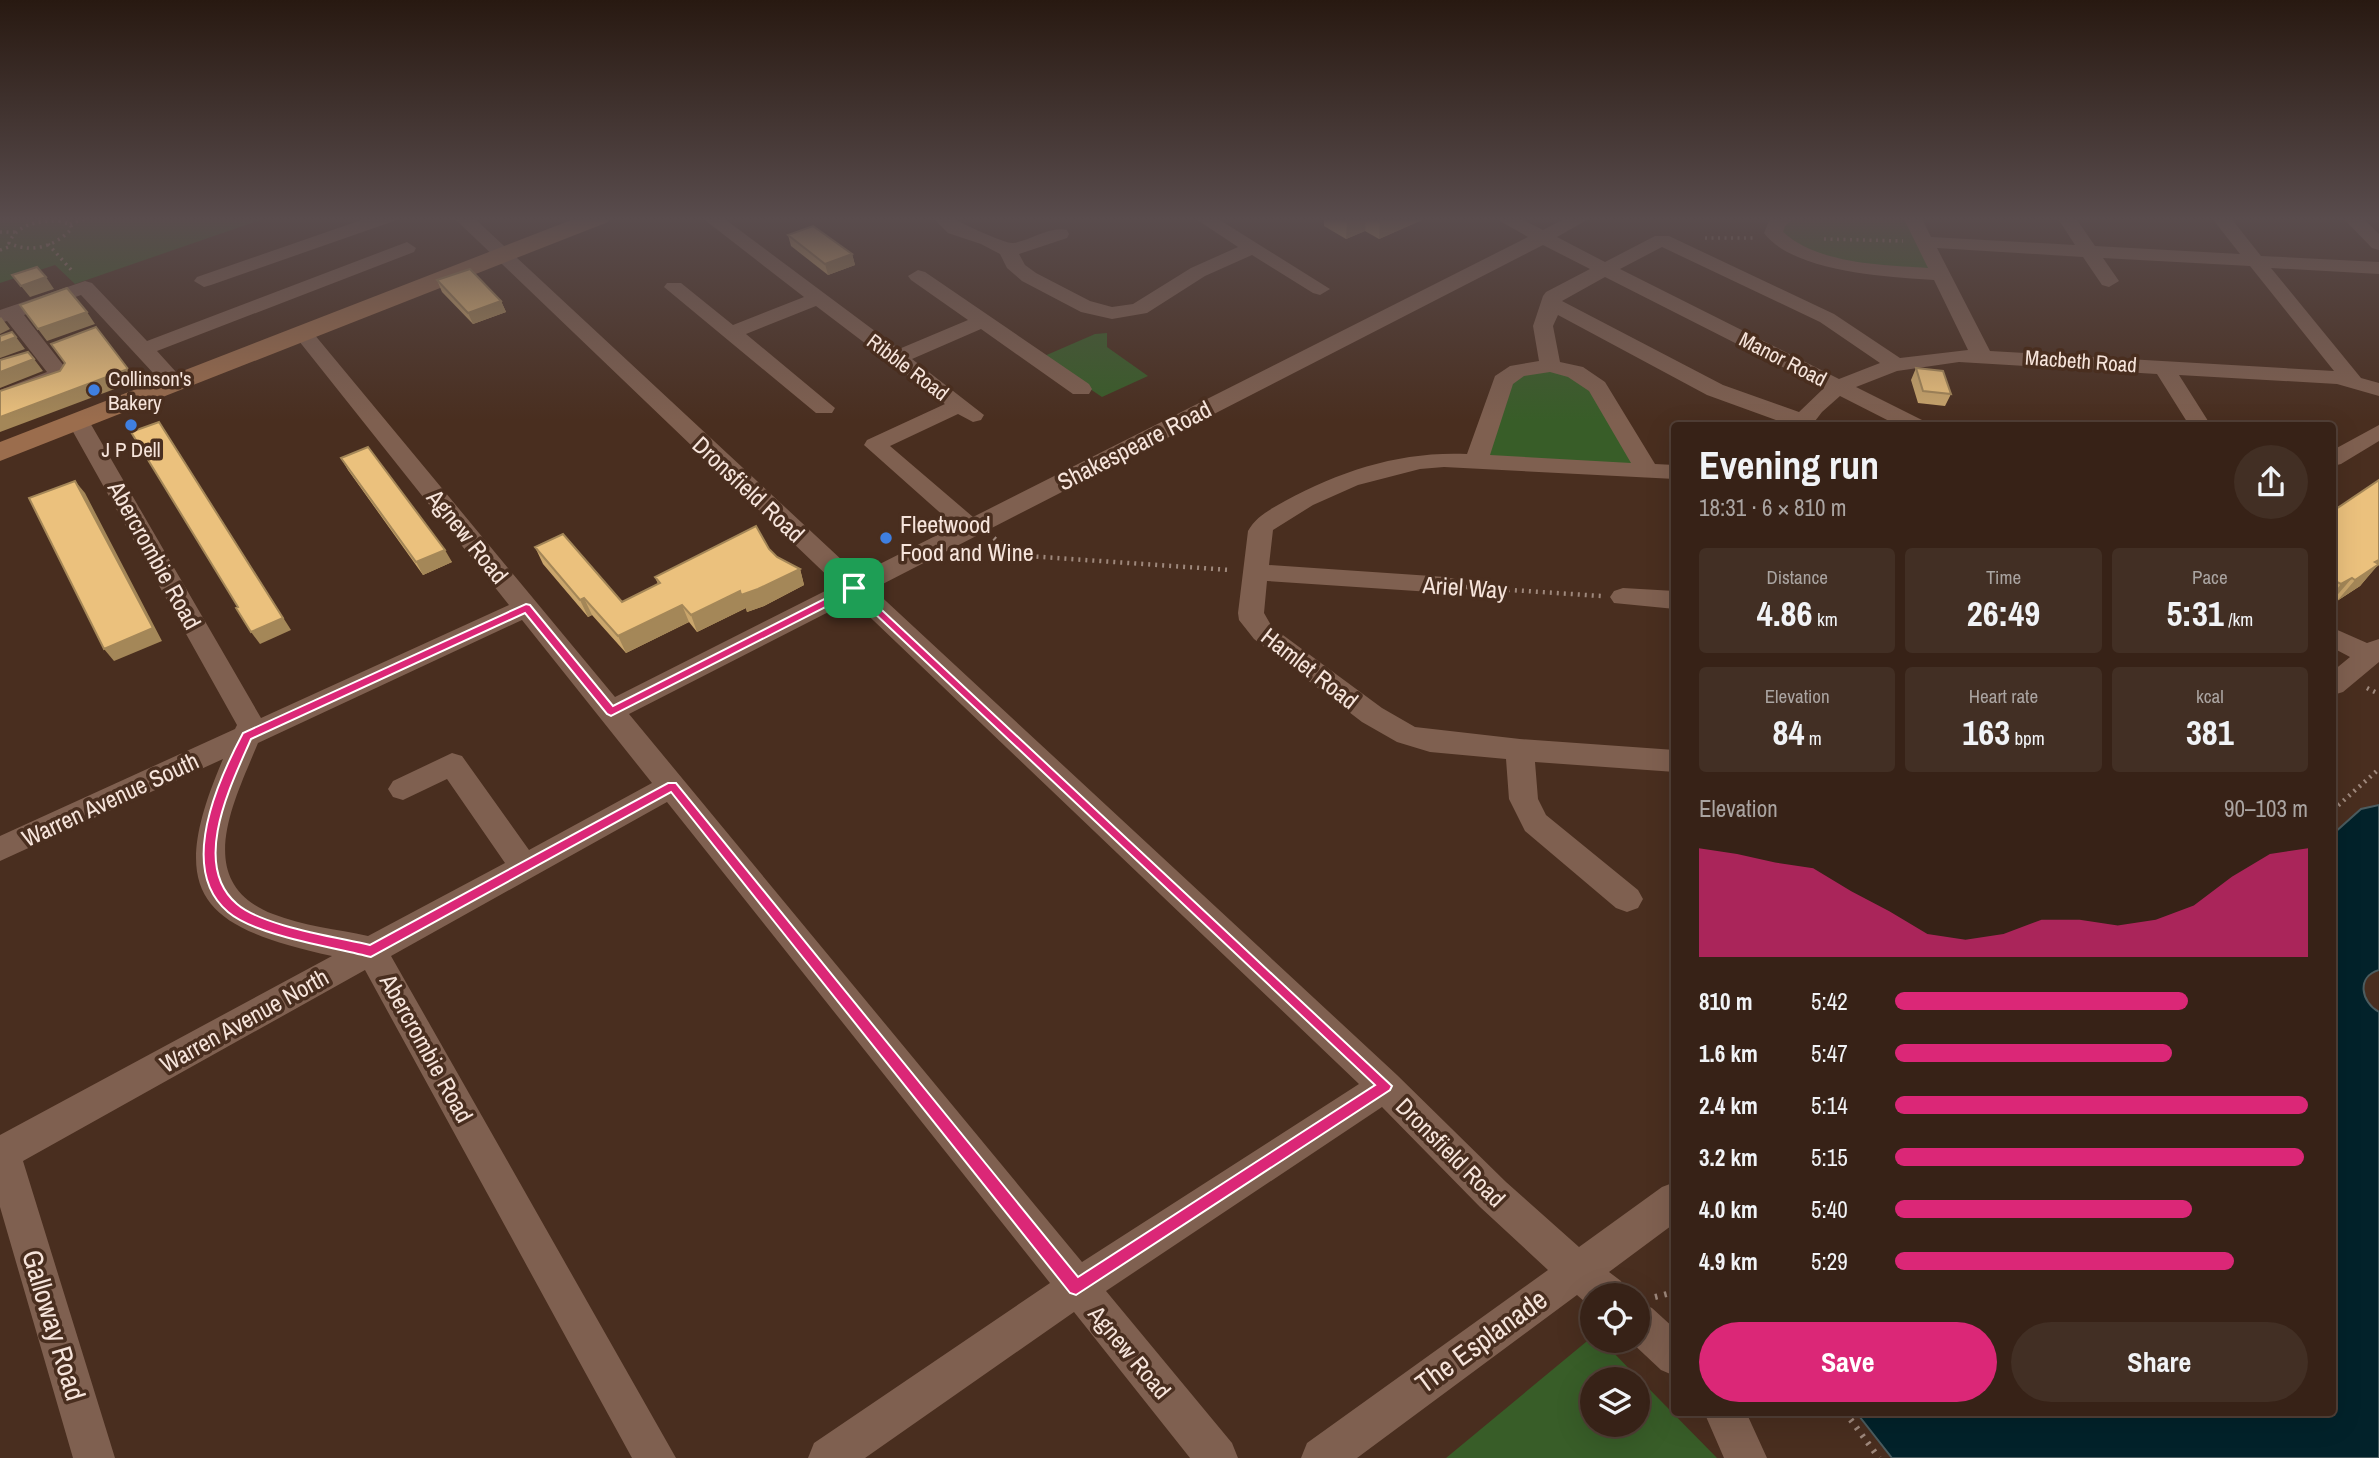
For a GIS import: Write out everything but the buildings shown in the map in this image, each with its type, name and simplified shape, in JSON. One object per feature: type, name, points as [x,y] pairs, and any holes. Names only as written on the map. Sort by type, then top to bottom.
[{"type":"main road","points":[[0,452],[424,285]]},
{"type":"street","points":[[142,350],[311,285]]},
{"type":"street","name":"Dronsfield Road","points":[[534,285],[1385,1086],[1441,1145],[1592,1283]]},
{"type":"street","name":"Ribble Road","points":[[798,285],[966,410],[875,445],[975,526]]},
{"type":"street","points":[[931,285],[1081,388]]},
{"type":"street","points":[[1048,285],[1106,319],[1155,303],[1180,285]]},
{"type":"street","points":[[1314,285],[1321,289]]},
{"type":"street","name":"Shakespeare Road","points":[[611,712],[1450,285]]},
{"type":"street","points":[[1550,366],[1543,326],[1553,296],[1574,285]]},
{"type":"street","name":"Manor Road","points":[[1637,285],[1908,422]]},
{"type":"street","points":[[1757,285],[1827,318],[1895,364]]},
{"type":"street","points":[[1945,285],[1981,355]]},
{"type":"street","points":[[2276,285],[2351,379]]},
{"type":"street","points":[[674,287],[824,408]]},
{"type":"street","points":[[5,315],[85,288],[175,383]]},
{"type":"street","points":[[731,332],[816,299]]},
{"type":"street","points":[[1552,304],[1715,390],[1799,422]]},
{"type":"street","points":[[0,397],[60,375],[26,333],[5,315]]},
{"type":"street","points":[[897,358],[982,321]]},
{"type":"street","points":[[93,334],[118,325]]},
{"type":"street","name":"Agnew Road","points":[[302,332],[1076,1288],[1217,1458]]},
{"type":"street","points":[[0,342],[26,333]]},
{"type":"street","points":[[21,360],[67,343]]},
{"type":"street","name":"Macbeth Road","points":[[1803,422],[1841,388],[1867,374],[1895,364],[1938,357],[1981,355],[2351,379],[2379,390]]},
{"type":"street","points":[[1479,461],[1478,456],[1503,381],[1518,371],[1550,366],[1575,372],[1597,387],[1647,470]]},
{"type":"street","points":[[2162,366],[2198,422]]},
{"type":"street","name":"Abercrombie Road","points":[[78,421],[251,725],[221,795],[210,837],[209,863],[216,887],[232,908],[260,923],[371,951],[655,1458]]},
{"type":"street","points":[[2336,457],[2379,432]]},
{"type":"street","name":"Hamlet Road","points":[[1671,472],[1479,461],[1409,462],[1354,477],[1264,525],[1251,613],[1256,627],[1372,715],[1407,735],[1430,741],[1520,750],[1671,761]]},
{"type":"street","name":"Ariel Way","points":[[1256,572],[1446,585]]},
{"type":"street","points":[[1623,597],[1671,600]]},
{"type":"street","name":"Warren Avenue South","points":[[0,849],[526,608]]},
{"type":"street","points":[[2336,638],[2374,652]]},
{"type":"street","points":[[2336,683],[2374,652]]},
{"type":"street","points":[[1520,750],[1523,799],[1529,816],[1545,833],[1628,899]]},
{"type":"street","points":[[403,789],[452,764],[524,868]]},
{"type":"street","name":"Warren Avenue North","points":[[1,1153],[672,786]]},
{"type":"street","points":[[829,1458],[1076,1288],[1385,1086]]},
{"type":"street","name":"Galloway Road","points":[[1,1153],[93,1458]]},
{"type":"street","name":"The Esplanade","points":[[1322,1458],[1671,1203]]},
{"type":"street","points":[[1650,1333],[1671,1352]]},
{"type":"street","points":[[1726,1416],[1746,1458]]},
{"type":"path","points":[[975,526],[1013,555],[1256,572]]},
{"type":"path","name":"Ariel Way","points":[[1446,585],[1623,597]]},
{"type":"path","points":[[2336,807],[2379,769]]},
{"type":"path","points":[[1848,1416],[1879,1458]]},
{"type":"green space","points":[[1107,333],[1107,347],[1148,376],[1102,397],[1042,357],[1095,334]]},
{"type":"green space","points":[[1528,368],[1582,375],[1647,470],[1479,461],[1500,389]]},
{"type":"green space","points":[[1580,1347],[1580,1353],[1614,1353],[1628,1367],[1580,1367],[1580,1437],[1650,1437],[1650,1390],[1671,1411],[1671,1416],[1676,1416],[1717,1458],[1446,1458]]},
{"type":"water","points":[[2379,805],[2379,970],[2367,978],[2364,990],[2368,1002],[2379,1012],[2379,1458],[1892,1458],[1859,1416],[2336,1416],[2336,831],[2361,809]]},
{"type":"place","name":"Collinson's Bakery","points":[[94,390]]},
{"type":"place","name":"J P Dell","points":[[131,425]]},
{"type":"place","name":"Fleetwood Food and Wine","points":[[886,538]]},
{"type":"route","points":[[854,588],[1385,1086],[1076,1288],[672,786],[371,951],[260,923],[232,908],[216,887],[209,863],[210,837],[221,795],[247,736],[526,608],[611,712],[854,588]]}]
